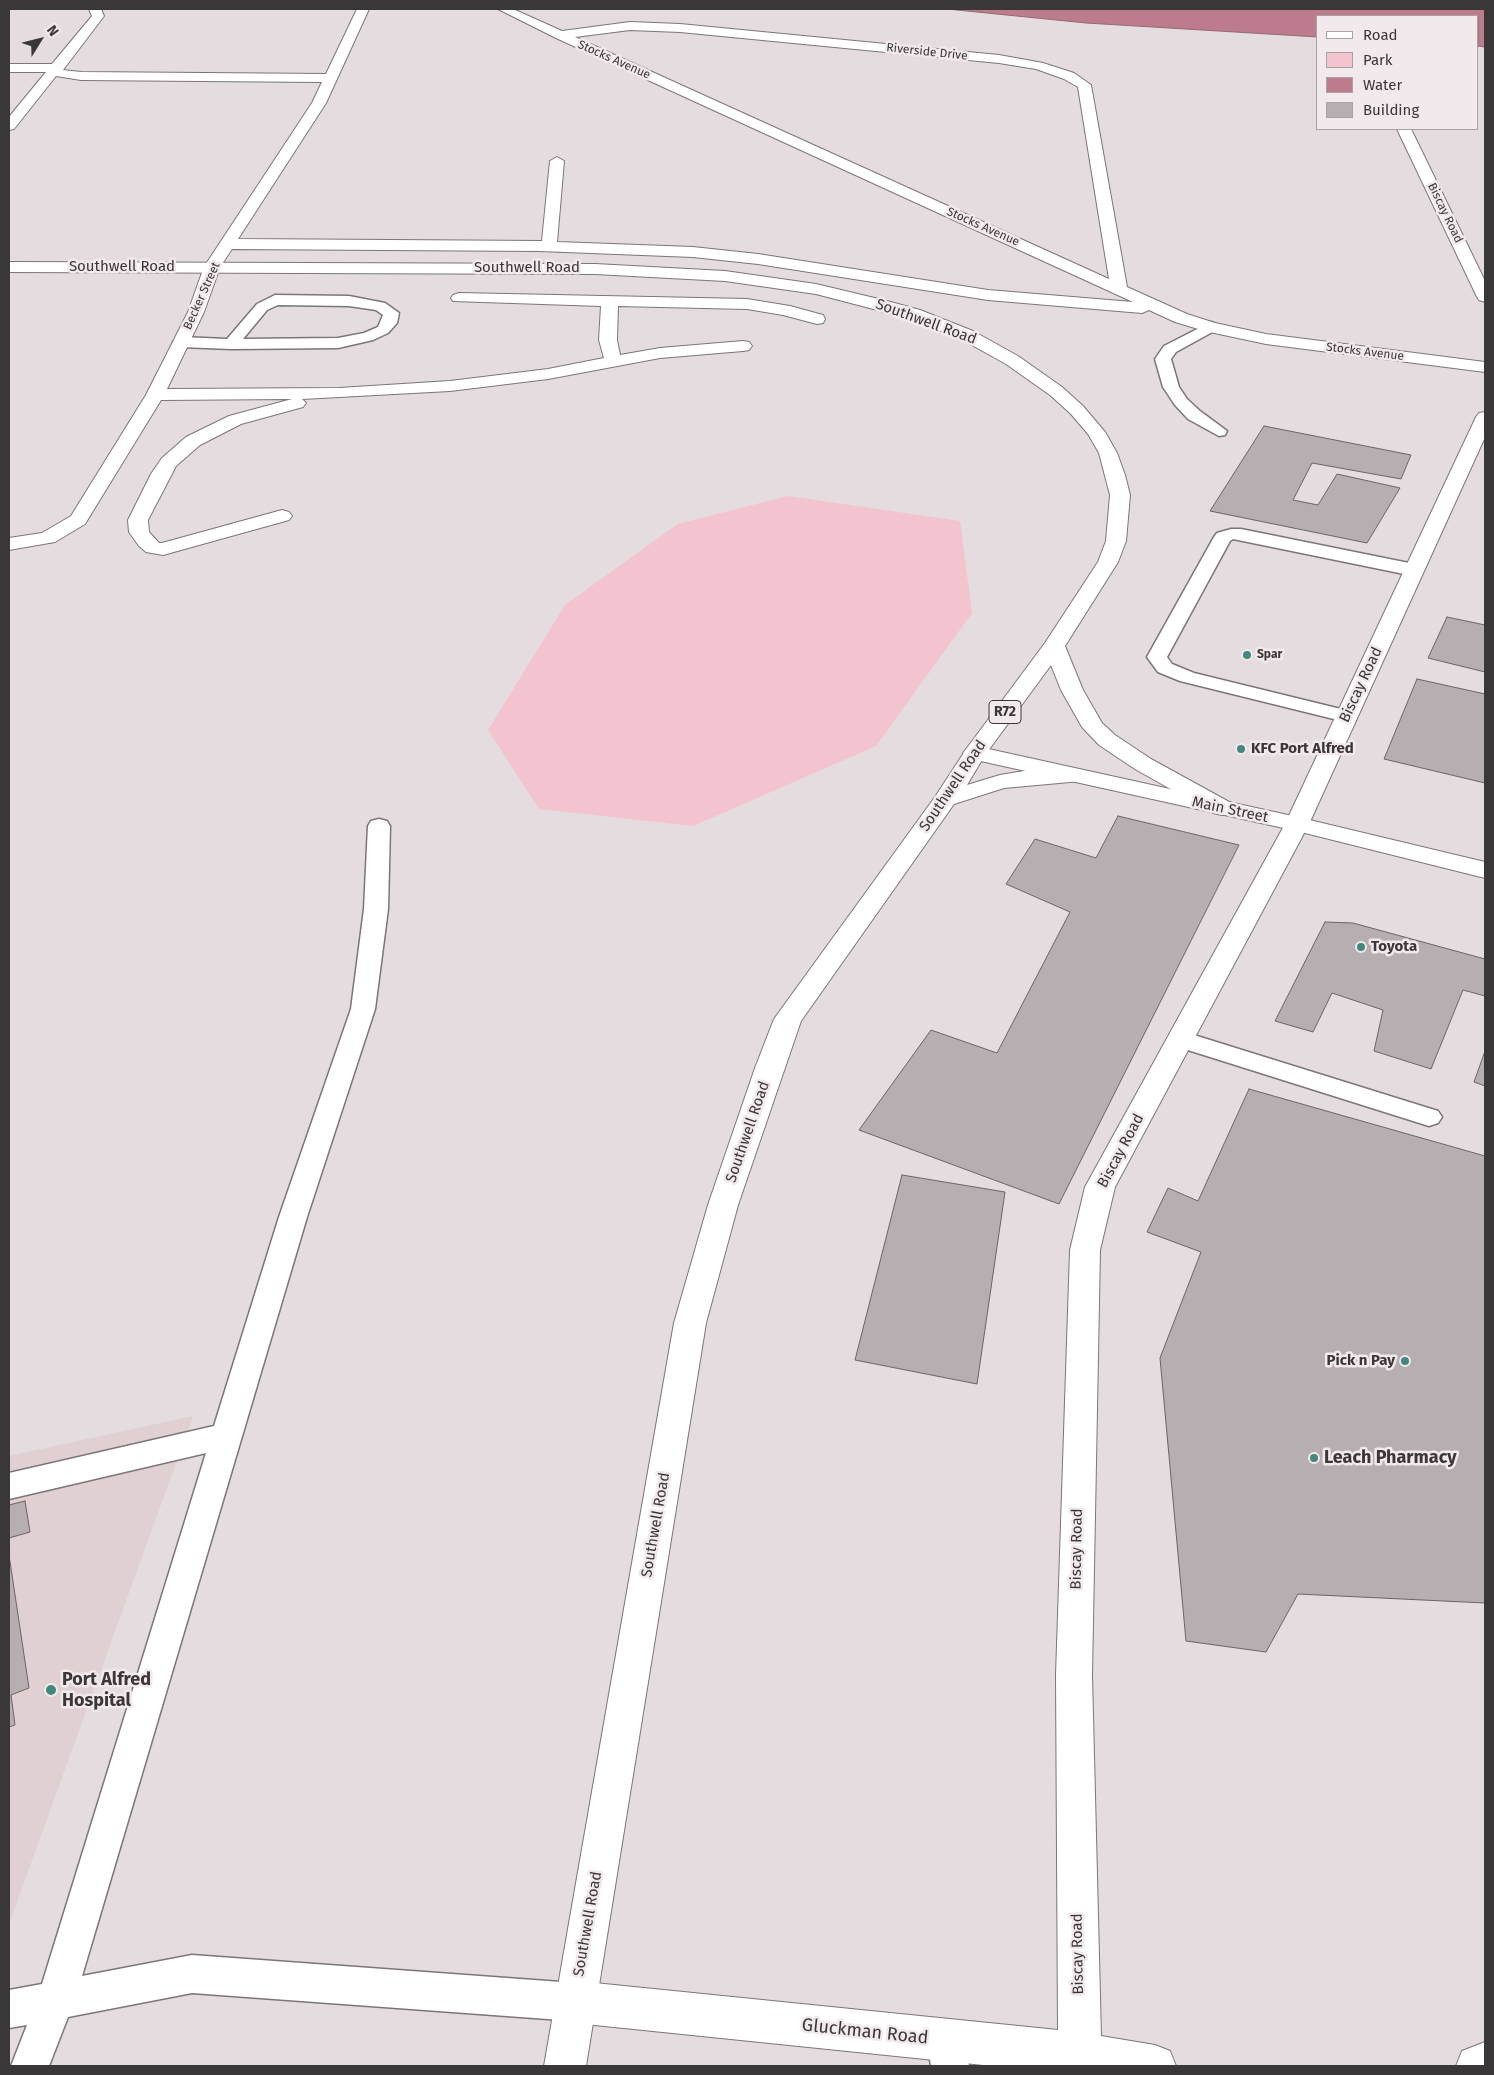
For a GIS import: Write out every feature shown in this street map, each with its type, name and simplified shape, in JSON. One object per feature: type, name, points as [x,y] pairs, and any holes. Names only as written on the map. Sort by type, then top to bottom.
[{"type":"street","points":[[9,126],[98,16],[96,9]]},
{"type":"street","name":"Becker Street","points":[[9,544],[48,538],[78,520],[155,395],[196,312],[212,267],[319,103],[363,9]]},
{"type":"street","name":"Stocks Avenue","points":[[504,9],[1166,311],[1211,327],[1266,339],[1485,367]]},
{"type":"street","name":"Riverside Drive","points":[[559,35],[630,26],[680,28],[999,59],[1038,66],[1069,76],[1084,85],[1119,290]]},
{"type":"street","points":[[9,68],[55,68]]},
{"type":"street","points":[[55,68],[59,73],[81,76],[331,78]]},
{"type":"street","name":"Biscay Road","points":[[1404,130],[1485,297]]},
{"type":"street","points":[[550,246],[557,161]]},
{"type":"street","name":"Southwell Road","points":[[228,244],[550,246],[702,253],[785,263],[988,295],[1166,311]]},
{"type":"street","name":"Southwell Road","points":[[9,267],[594,269],[725,276],[807,288],[857,298],[914,314],[967,335],[1035,375],[1077,410],[1096,432],[1108,453],[1115,475],[1120,495],[1116,541],[1108,562],[1054,646],[975,753],[946,799],[788,1019],[723,1205],[690,1323],[565,2066]]},
{"type":"street","points":[[459,298],[747,304],[801,314],[817,319]]},
{"type":"street","points":[[610,301],[608,340],[613,361]]},
{"type":"street","points":[[155,395],[340,393],[499,382],[660,353],[742,346]]},
{"type":"street","points":[[282,516],[163,549],[153,548],[146,542],[139,532],[138,520],[169,462],[193,441],[235,420],[340,393]]},
{"type":"street","name":"Biscay Road","points":[[1080,2054],[1074,1675],[1085,1250],[1100,1187],[1297,824],[1485,417]]},
{"type":"street","points":[[1054,646],[1072,690],[1093,727],[1107,740],[1143,764],[1222,808]]},
{"type":"street","name":"Main Street","points":[[975,753],[1297,824],[1485,870]]},
{"type":"street","points":[[946,799],[1000,782],[1024,778],[1073,776]]},
{"type":"street","name":"Gluckman Road","points":[[575,2002],[948,2054],[1080,2054],[1155,2066]]},
{"type":"street","points":[[1476,2066],[1485,2063]]},
{"type":"lane","points":[[181,342],[231,344],[327,344],[351,341],[383,330],[389,324],[391,313],[380,306],[349,301],[275,300],[262,307],[231,344]]},
{"type":"lane","points":[[1211,327],[1178,344],[1166,353],[1163,359],[1171,386],[1181,402],[1194,415],[1219,431]]},
{"type":"lane","points":[[1346,716],[1187,677],[1165,668],[1157,656],[1223,537],[1231,534],[1241,534],[1414,570]]},
{"type":"lane","points":[[30,2066],[56,1999],[293,1217],[363,1009],[376,909],[379,826]]},
{"type":"lane","points":[[1181,1039],[1429,1117]]},
{"type":"lane","points":[[9,1486],[226,1436]]},
{"type":"lane","points":[[9,2009],[192,1974],[575,2002]]},
{"type":"shaded area","name":"Port Alfred Hospital","points":[[193,1416],[9,1924],[9,1456]]},
{"type":"green space","points":[[788,496],[960,521],[972,613],[876,746],[693,826],[539,809],[488,730],[565,605],[678,524]]},
{"type":"water","points":[[947,9],[1485,9],[1485,47],[1479,46],[1479,15],[1316,15],[1316,37],[1086,23]]},
{"type":"building","points":[[1264,426],[1411,455],[1401,479],[1312,463],[1293,500],[1318,505],[1337,474],[1400,488],[1367,543],[1210,511]]},
{"type":"building","points":[[1447,617],[1485,625],[1485,672],[1428,658]]},
{"type":"building","points":[[1417,679],[1485,694],[1485,783],[1384,759]]},
{"type":"building","points":[[1118,816],[1239,845],[1059,1204],[859,1130],[931,1030],[997,1053],[1070,912],[1006,884],[1035,839],[1096,858]]},
{"type":"building","points":[[1325,922],[1353,923],[1485,959],[1485,996],[1463,990],[1431,1069],[1374,1051],[1383,1010],[1332,993],[1313,1032],[1275,1021]]},
{"type":"building","points":[[1485,1051],[1485,1086],[1474,1082]]},
{"type":"building","points":[[1249,1089],[1485,1156],[1485,1603],[1298,1594],[1266,1652],[1186,1641],[1160,1358],[1201,1252],[1147,1232],[1168,1188],[1198,1201]]},
{"type":"building","points":[[902,1175],[1005,1192],[977,1384],[855,1360]]},
{"type":"building","points":[[25,1501],[30,1532],[9,1538],[9,1505]]},
{"type":"building","points":[[9,1555],[29,1688],[11,1695],[15,1725],[9,1727]]},
{"type":"place","name":"Spar","points":[[1247,655]]},
{"type":"place","name":"KFC Port Alfred","points":[[1241,749]]},
{"type":"place","name":"Toyota","points":[[1361,947]]},
{"type":"place","name":"Pick n Pay","points":[[1405,1361]]},
{"type":"place","name":"Leach Pharmacy","points":[[1314,1458]]},
{"type":"place","name":"Port Alfred Hospital","points":[[51,1690]]}]
